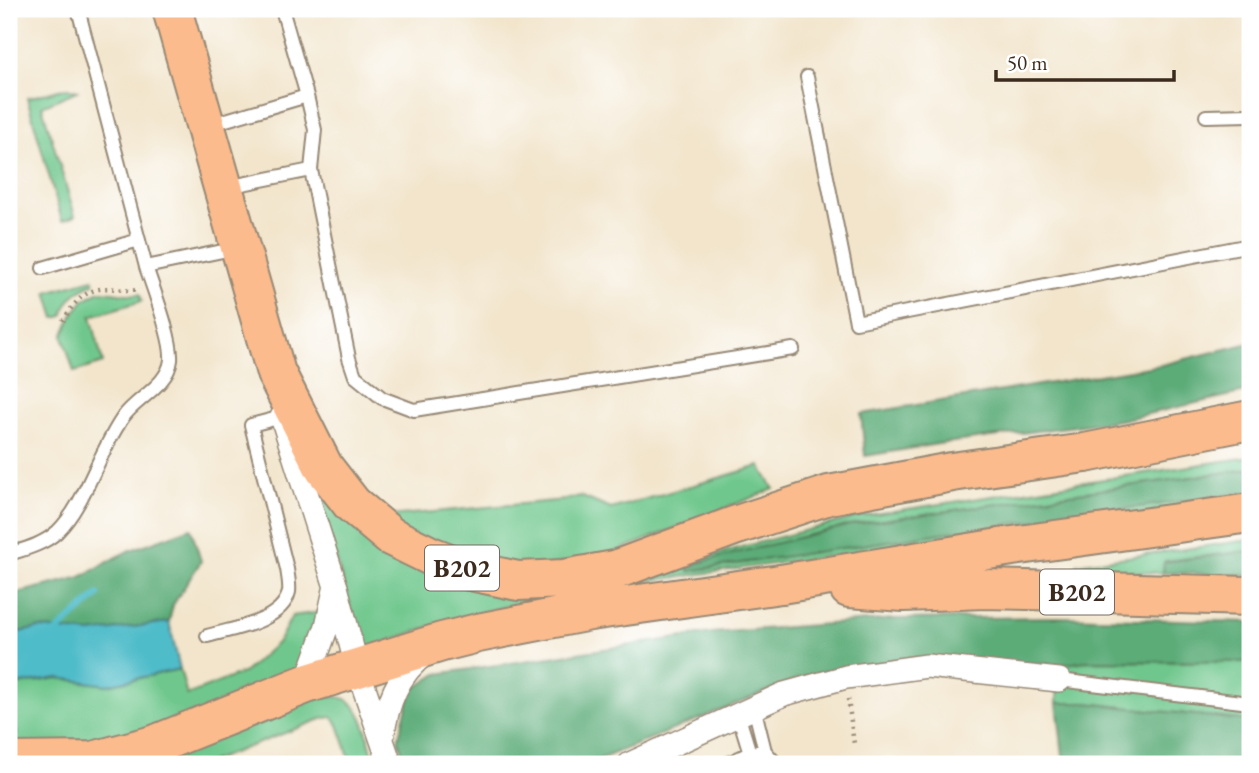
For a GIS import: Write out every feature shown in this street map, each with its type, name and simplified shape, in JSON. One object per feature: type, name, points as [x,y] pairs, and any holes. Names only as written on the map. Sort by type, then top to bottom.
[{"type":"highway","points":[[172,9],[276,373]]},
{"type":"highway","name":"B202","points":[[276,373],[324,468],[352,504],[390,536],[431,556],[470,571],[518,580],[564,579],[615,570],[734,526],[829,495],[952,472],[1085,453],[1250,420]]},
{"type":"highway","name":"B202","points":[[1085,453],[1250,441]]},
{"type":"highway","name":"B202","points":[[9,762],[93,761],[154,745],[306,684],[357,667],[442,642],[590,611],[1250,513]]},
{"type":"highway","name":"B202","points":[[781,584],[904,592],[985,589],[1250,596]]},
{"type":"street","points":[[276,373],[282,417],[336,587],[357,667],[390,764]]},
{"type":"street","points":[[306,684],[327,626],[336,587]]},
{"type":"street","points":[[382,741],[386,710],[399,682],[415,662],[442,642]]},
{"type":"street","points":[[629,764],[783,694],[846,677],[927,666],[1059,680]]},
{"type":"lane","points":[[9,554],[34,546],[55,533],[66,520],[125,415],[165,375],[171,361],[170,347],[146,267],[78,9]]},
{"type":"lane","points":[[282,9],[315,130],[311,170],[349,358],[355,376],[382,398],[414,410],[793,349]]},
{"type":"lane","points":[[807,77],[856,322],[1250,245]]},
{"type":"lane","points":[[205,126],[307,96]]},
{"type":"lane","points":[[1206,116],[1250,115]]},
{"type":"lane","points":[[223,188],[311,170]]},
{"type":"lane","points":[[43,268],[139,240]]},
{"type":"lane","points":[[146,267],[240,247]]},
{"type":"lane","points":[[207,636],[262,621],[283,604],[289,591],[287,569],[251,425],[282,417]]},
{"type":"lane","points":[[1059,680],[1250,703]]},
{"type":"lane","points":[[746,711],[765,751],[776,764]]},
{"type":"lane","points":[[746,711],[750,753]]},
{"type":"lane","points":[[733,763],[750,753],[765,751]]},
{"type":"path","points":[[846,677],[854,744]]},
{"type":"green space","points":[[67,88],[77,91],[42,106],[75,216],[62,221],[27,98]]},
{"type":"green space","points":[[93,279],[94,283],[70,299],[63,316],[55,318],[47,292]]},
{"type":"green space","points":[[100,291],[140,294],[142,301],[91,316],[103,363],[74,372],[63,336],[73,314],[85,299]]},
{"type":"green space","points":[[1250,343],[1250,391],[1121,420],[865,456],[861,414],[1161,365]]},
{"type":"green space","points":[[1250,457],[1250,469],[854,524],[688,565],[689,571],[942,533],[1250,492],[1250,498],[606,587],[673,565],[861,516]]},
{"type":"green space","points":[[309,463],[389,516],[565,500],[580,496],[611,509],[760,466],[774,489],[595,560],[528,567],[522,602],[446,621],[362,650]]},
{"type":"green space","points":[[1250,469],[1250,492],[942,533],[689,571],[688,565],[854,524]]},
{"type":"green space","points":[[191,528],[201,561],[173,605],[169,622],[91,633],[40,628],[9,634],[9,595],[81,577],[128,551]]},
{"type":"green space","points":[[1250,540],[1250,551],[1165,561],[1163,573],[1076,570],[1077,564]]},
{"type":"green space","points":[[1250,551],[1250,575],[1163,573],[1164,562]]},
{"type":"green space","points":[[322,612],[315,636],[302,661],[316,697],[342,698],[352,703],[365,725],[374,759],[351,762],[333,717],[324,718],[204,764],[9,764],[9,734],[17,734],[9,699],[9,686],[58,678],[107,685],[180,669],[187,695],[245,672],[279,641],[292,616]]},
{"type":"green space","points":[[1061,617],[1250,622],[1250,662],[1086,661],[1059,665],[925,659],[843,667],[803,677],[588,764],[406,764],[398,740],[411,691],[437,674],[711,633],[895,619]]},
{"type":"green space","points":[[1086,661],[1250,662],[1250,721],[1086,703],[1057,703],[1059,665]]},
{"type":"green space","points":[[1057,703],[1086,703],[1250,721],[1250,764],[1064,764]]},
{"type":"water","points":[[169,622],[180,669],[107,685],[58,678],[9,686],[9,634],[40,628],[91,633]]},
{"type":"waterway","points":[[54,634],[98,595]]}]
